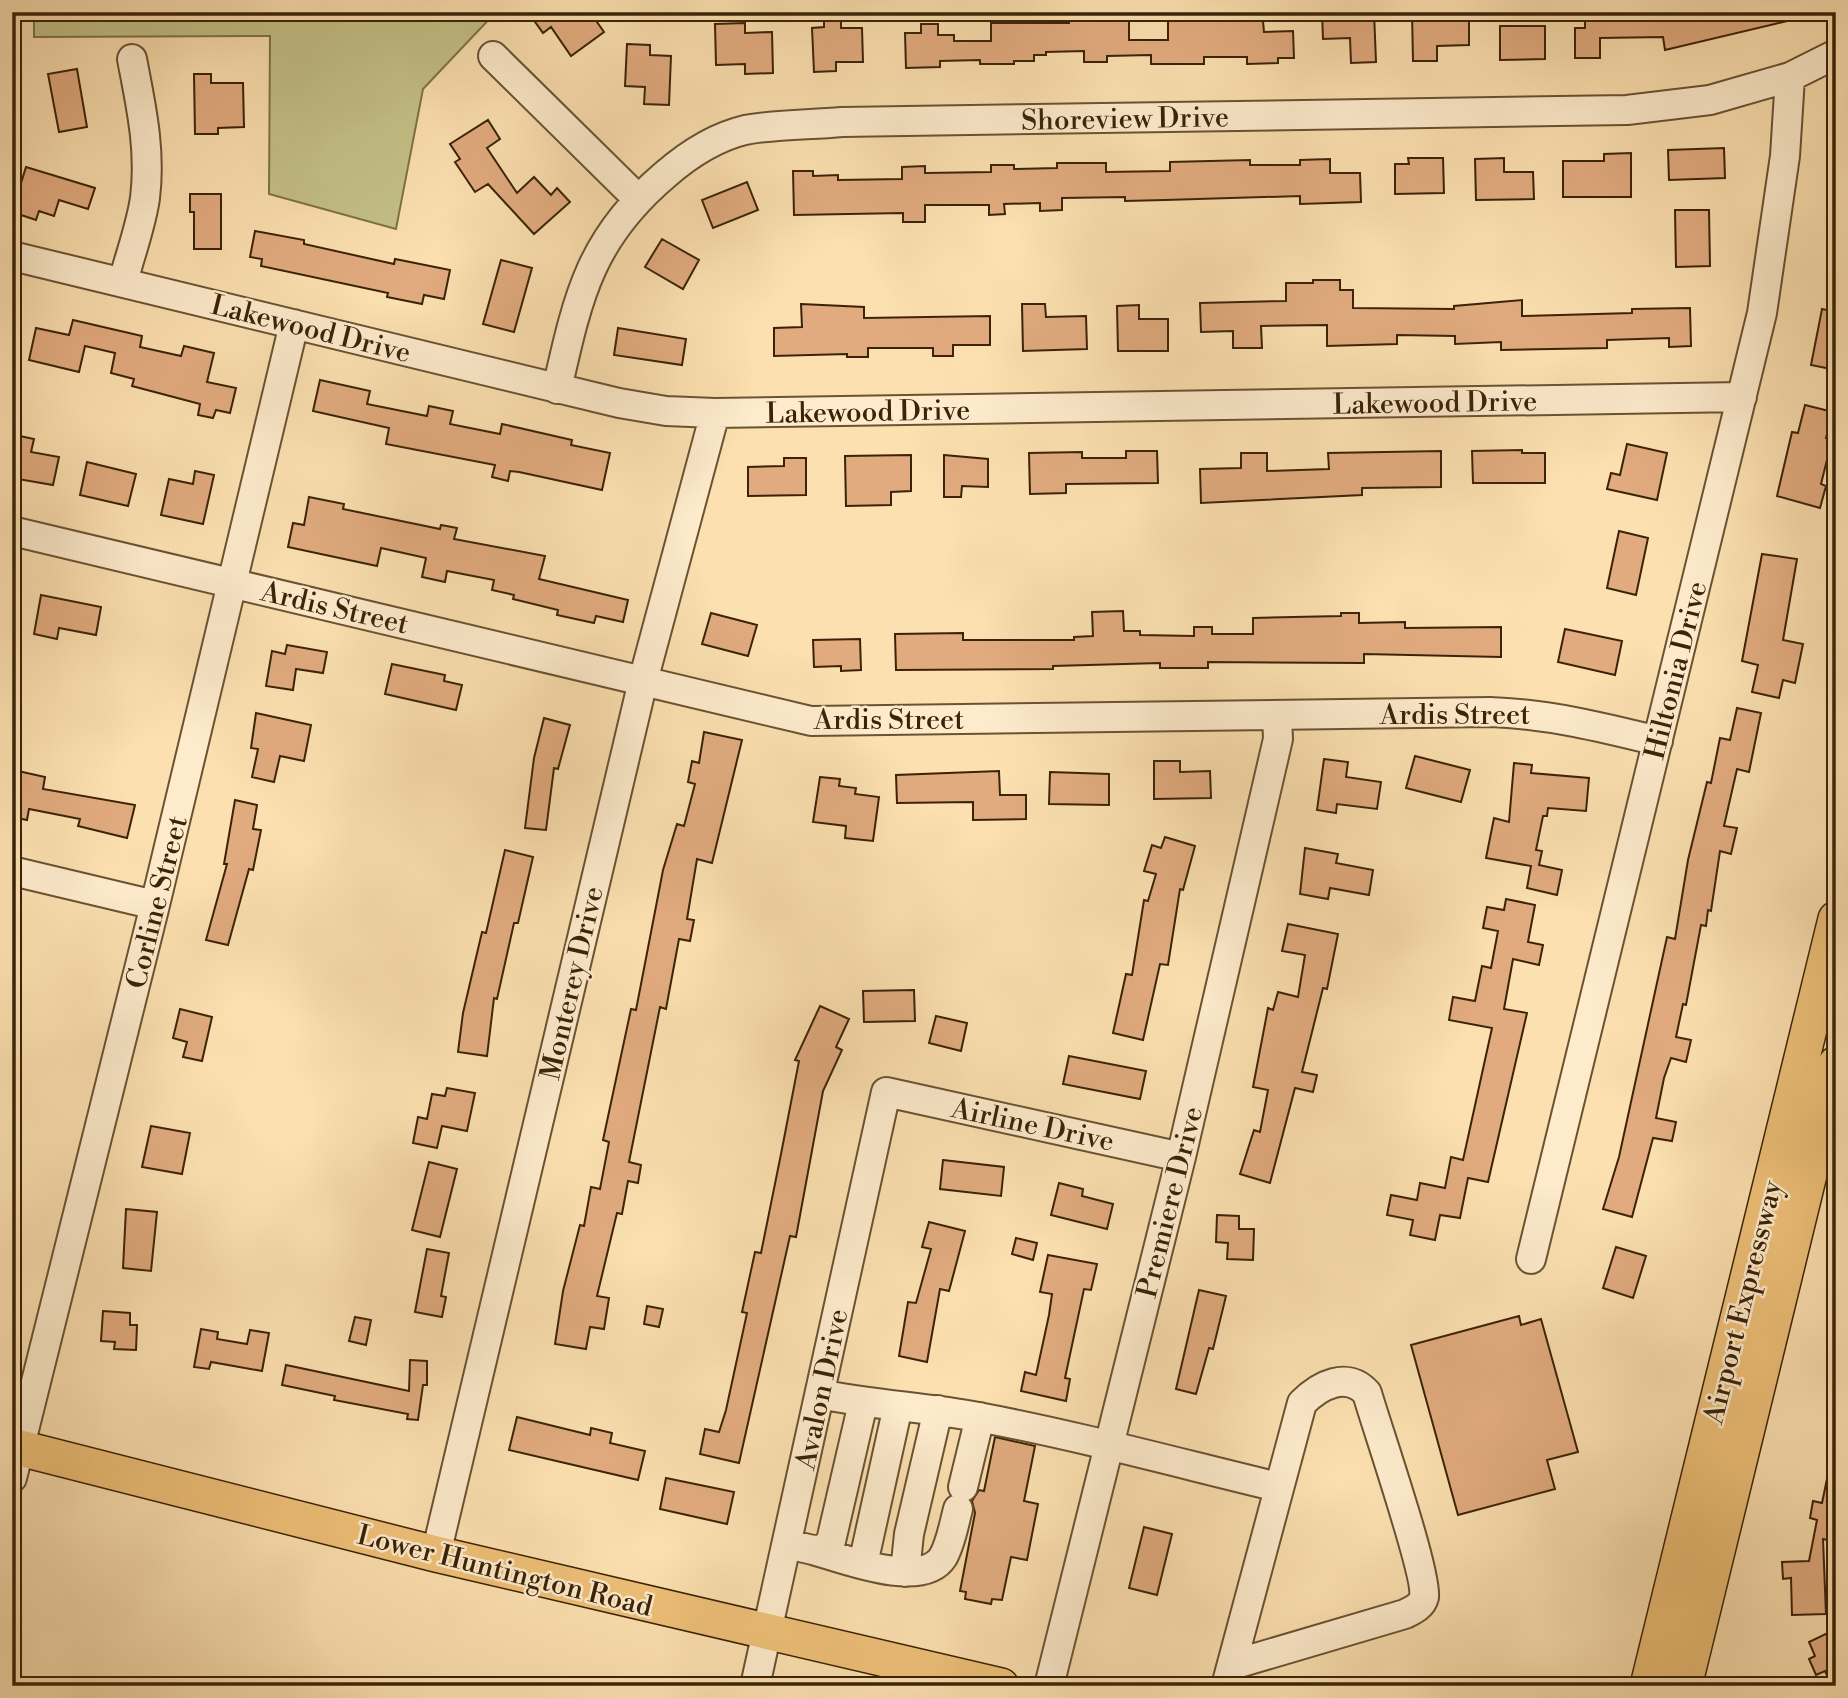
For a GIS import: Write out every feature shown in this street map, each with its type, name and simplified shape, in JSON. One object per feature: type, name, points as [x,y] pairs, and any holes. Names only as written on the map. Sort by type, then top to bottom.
[{"type":"main road","name":"Airport Expressway","points":[[1648,1686],[1836,919]]},
{"type":"main road","name":"Airport Expressway","points":[[1685,1686],[1836,1064]]},
{"type":"main road","name":"Lower Huntington Road","points":[[15,1458],[1001,1686]]},
{"type":"street","name":"Shoreview Drive","points":[[556,389],[579,297],[593,261],[613,229],[638,198],[685,158],[745,130],[842,122],[1627,110],[1710,100],[1790,77],[1836,54]]},
{"type":"street","points":[[493,56],[638,198]]},
{"type":"street","points":[[123,282],[145,200],[148,159],[144,120],[132,59]]},
{"type":"street","name":"Hiltonia Drive","points":[[1531,1259],[1762,313],[1776,234],[1790,77]]},
{"type":"street","name":"Lakewood Drive","points":[[12,256],[556,389],[666,411],[715,413],[1742,397]]},
{"type":"street","name":"Corline Street","points":[[15,1458],[155,905],[294,324]]},
{"type":"street","name":"Monterey Drive","points":[[436,1554],[643,681],[715,413]]},
{"type":"street","name":"Ardis Street","points":[[12,531],[811,721],[1533,713],[1578,720],[1658,741]]},
{"type":"street","name":"Premiere Drive","points":[[1049,1686],[1181,1157],[1278,739],[1277,715]]},
{"type":"street","points":[[12,871],[155,905]]},
{"type":"street","name":"Airline Drive","points":[[886,1092],[1181,1157]]},
{"type":"street","name":"Avalon Drive","points":[[754,1686],[766,1633],[800,1547],[820,1394],[886,1092]]},
{"type":"street","points":[[1346,1381],[1359,1385],[1367,1393],[1413,1547],[1424,1586],[1423,1600],[1417,1608],[1405,1614],[1229,1675],[1302,1403],[1313,1392],[1330,1383],[1346,1381]]},
{"type":"street","points":[[820,1394],[863,1404],[938,1410],[980,1417],[1110,1445],[1278,1487]]},
{"type":"street","points":[[800,1547],[824,1549],[831,1541],[863,1404]]},
{"type":"street","points":[[863,1564],[898,1406]]},
{"type":"street","points":[[905,1572],[909,1534],[938,1410]]},
{"type":"street","points":[[800,1547],[905,1572],[936,1565],[943,1556],[980,1417]]},
{"type":"shaded area","points":[[34,12],[496,12],[423,89],[396,229],[269,194],[270,36],[34,37]]},
{"type":"building","points":[[528,12],[590,12],[604,32],[571,56],[551,27],[543,33]]},
{"type":"building","points":[[1322,12],[1374,12],[1376,62],[1351,63],[1350,38],[1323,39]]},
{"type":"building","points":[[1412,12],[1469,12],[1469,45],[1437,46],[1437,61],[1413,61]]},
{"type":"building","points":[[1585,12],[1637,12],[1637,21],[1681,12],[1690,12],[1690,16],[1711,12],[1795,12],[1796,19],[1665,50],[1663,37],[1600,38],[1600,58],[1575,58],[1575,28],[1585,28]]},
{"type":"building","points":[[1129,14],[1129,40],[1168,40],[1168,16],[1218,16],[1218,21],[1263,21],[1264,32],[1293,31],[1294,58],[1278,58],[1278,63],[1247,64],[1247,57],[1204,57],[1204,64],[1151,64],[1151,55],[1107,56],[1107,62],[1084,62],[1084,51],[1046,52],[1046,55],[1034,55],[1034,61],[1014,61],[1014,64],[980,64],[980,60],[940,61],[940,67],[906,68],[905,33],[921,33],[921,24],[938,24],[938,35],[954,35],[954,41],[991,41],[991,23],[1069,23],[1069,17]]},
{"type":"building","points":[[841,15],[841,28],[862,28],[863,62],[836,62],[836,71],[814,72],[812,28],[824,27],[824,16]]},
{"type":"building","points":[[745,23],[745,33],[772,32],[773,73],[745,74],[745,64],[716,65],[715,24]]},
{"type":"building","points":[[1500,26],[1545,26],[1545,59],[1500,60]]},
{"type":"building","points":[[627,44],[650,45],[650,55],[671,56],[669,105],[644,104],[645,87],[625,86]]},
{"type":"building","points":[[77,69],[87,127],[59,132],[48,74]]},
{"type":"building","points":[[194,74],[211,74],[211,83],[243,83],[244,127],[218,128],[218,134],[195,134]]},
{"type":"building","points":[[488,120],[500,139],[487,148],[517,193],[534,177],[551,195],[557,188],[570,202],[534,234],[488,184],[475,192],[455,162],[460,159],[450,144]]},
{"type":"building","points":[[1724,148],[1725,178],[1669,180],[1668,150]]},
{"type":"building","points":[[1631,153],[1631,197],[1563,197],[1563,161],[1604,161],[1604,154]]},
{"type":"building","points":[[1408,158],[1443,158],[1444,193],[1395,194],[1395,164],[1409,164]]},
{"type":"building","points":[[1504,158],[1504,172],[1533,172],[1534,199],[1476,200],[1475,159]]},
{"type":"building","points":[[1330,159],[1330,173],[1360,173],[1361,202],[1300,204],[1300,196],[1125,201],[1125,197],[1062,198],[1062,210],[1040,211],[1040,203],[1004,204],[1005,214],[989,215],[989,205],[925,205],[925,222],[903,222],[903,213],[794,215],[793,171],[813,171],[813,176],[838,175],[838,180],[902,179],[902,167],[925,166],[925,173],[991,172],[991,165],[1014,165],[1014,169],[1057,168],[1057,163],[1106,163],[1106,172],[1170,171],[1170,162],[1250,160],[1250,165],[1300,165],[1300,160]]},
{"type":"building","points":[[26,167],[95,188],[88,209],[59,200],[54,216],[39,211],[36,220],[12,212]]},
{"type":"building","points":[[747,182],[758,210],[713,228],[702,200]]},
{"type":"building","points":[[190,194],[221,194],[221,249],[194,249],[194,212],[190,212]]},
{"type":"building","points":[[1675,210],[1709,210],[1710,266],[1676,267]]},
{"type":"building","points":[[255,231],[304,240],[304,244],[394,264],[395,259],[450,270],[444,299],[424,295],[422,304],[387,297],[388,293],[261,266],[262,259],[250,257]]},
{"type":"building","points":[[662,239],[699,260],[683,289],[645,267]]},
{"type":"building","points":[[501,260],[532,268],[514,332],[483,324]]},
{"type":"building","points":[[1313,280],[1340,280],[1340,290],[1353,290],[1353,308],[1454,309],[1454,306],[1522,300],[1522,316],[1632,313],[1632,309],[1690,308],[1691,346],[1669,347],[1669,338],[1607,340],[1607,348],[1501,350],[1501,342],[1455,344],[1455,336],[1397,335],[1397,344],[1327,346],[1327,325],[1261,326],[1262,348],[1233,348],[1233,331],[1201,332],[1200,303],[1286,301],[1286,283],[1313,283]]},
{"type":"building","points":[[801,304],[864,307],[864,318],[990,316],[990,345],[953,345],[953,356],[933,356],[933,348],[868,348],[868,357],[847,357],[847,354],[774,356],[774,328],[802,327]]},
{"type":"building","points":[[1022,304],[1045,304],[1046,317],[1086,316],[1087,349],[1023,351]]},
{"type":"building","points":[[1139,305],[1139,319],[1168,319],[1168,351],[1118,351],[1117,306]]},
{"type":"building","points":[[1822,309],[1836,312],[1836,370],[1811,365]]},
{"type":"building","points":[[73,320],[142,336],[140,347],[181,356],[184,346],[214,353],[207,382],[236,388],[230,413],[216,410],[213,418],[198,415],[200,404],[132,386],[134,379],[111,373],[115,353],[85,346],[79,372],[29,360],[36,328],[69,335]]},
{"type":"building","points":[[618,328],[686,339],[682,365],[614,355]]},
{"type":"building","points":[[320,380],[370,391],[367,404],[427,416],[429,406],[453,411],[450,424],[500,434],[502,424],[572,440],[571,445],[610,453],[602,490],[510,471],[508,481],[492,477],[495,465],[386,444],[389,428],[313,411]]},
{"type":"building","points":[[1805,405],[1833,412],[1826,438],[1832,440],[1821,484],[1826,486],[1820,508],[1777,496],[1792,432],[1798,433]]},
{"type":"building","points":[[15,435],[34,439],[31,452],[59,457],[53,485],[12,478]]},
{"type":"building","points":[[1627,444],[1667,453],[1657,500],[1607,489],[1611,473],[1620,475]]},
{"type":"building","points":[[1522,450],[1522,453],[1545,453],[1545,483],[1473,483],[1472,451]]},
{"type":"building","points":[[1126,451],[1157,451],[1158,483],[1066,484],[1066,493],[1030,494],[1029,453],[1082,452],[1082,458],[1126,458]]},
{"type":"building","points":[[1441,451],[1441,487],[1362,488],[1362,495],[1201,503],[1200,469],[1241,468],[1241,453],[1267,453],[1267,471],[1329,469],[1328,453]]},
{"type":"building","points":[[911,455],[911,491],[891,492],[891,505],[846,506],[845,456]]},
{"type":"building","points":[[944,455],[988,459],[988,487],[962,486],[961,497],[944,497]]},
{"type":"building","points":[[784,458],[806,458],[806,495],[748,496],[748,467],[784,466]]},
{"type":"building","points":[[87,462],[136,474],[128,506],[80,495]]},
{"type":"building","points":[[195,471],[214,475],[203,524],[161,515],[169,479],[193,484]]},
{"type":"building","points":[[309,497],[344,504],[343,509],[440,529],[441,525],[457,528],[454,539],[545,556],[539,579],[628,600],[623,622],[596,616],[594,623],[557,615],[558,610],[513,599],[514,595],[492,590],[494,580],[447,571],[445,582],[422,577],[426,558],[381,548],[377,566],[288,547],[293,523],[304,525]]},
{"type":"building","points":[[1619,531],[1648,538],[1636,595],[1607,588]]},
{"type":"building","points":[[1762,554],[1797,559],[1783,640],[1803,644],[1795,683],[1783,680],[1779,698],[1752,692],[1758,665],[1742,661]]},
{"type":"building","points":[[41,595],[101,607],[96,635],[59,628],[57,639],[34,634]]},
{"type":"building","points":[[1123,611],[1124,631],[1140,631],[1140,635],[1194,636],[1194,627],[1212,627],[1212,634],[1253,634],[1253,618],[1341,616],[1341,613],[1359,613],[1359,623],[1405,622],[1405,628],[1501,627],[1501,657],[1364,654],[1364,663],[1208,662],[1208,668],[1160,668],[1160,663],[1053,666],[1053,669],[896,670],[895,634],[963,633],[963,640],[1074,640],[1074,637],[1093,636],[1092,612]]},
{"type":"building","points":[[711,613],[757,625],[748,656],[702,644]]},
{"type":"building","points":[[1565,629],[1622,641],[1615,675],[1558,662]]},
{"type":"building","points":[[860,639],[861,670],[841,671],[841,666],[814,667],[813,640]]},
{"type":"building","points":[[287,645],[327,652],[323,673],[296,669],[293,690],[266,686],[272,651],[285,654]]},
{"type":"building","points":[[392,664],[445,675],[444,681],[462,685],[456,710],[385,694]]},
{"type":"building","points":[[1737,708],[1761,713],[1749,772],[1737,769],[1724,826],[1737,828],[1731,854],[1720,851],[1711,911],[1708,910],[1706,926],[1701,925],[1686,1005],[1683,1004],[1676,1037],[1691,1040],[1686,1062],[1671,1058],[1664,1078],[1656,1118],[1676,1122],[1672,1141],[1653,1138],[1632,1217],[1603,1209],[1619,1157],[1667,937],[1675,939],[1688,860],[1707,782],[1711,783],[1720,738],[1730,740]]},
{"type":"building","points":[[256,713],[311,725],[304,761],[280,756],[274,782],[252,777],[258,749],[251,748]]},
{"type":"building","points":[[544,718],[570,725],[558,769],[554,768],[546,830],[525,828],[534,758]]},
{"type":"building","points":[[704,732],[742,740],[712,863],[697,859],[687,919],[694,920],[690,941],[679,939],[666,1009],[660,1007],[629,1162],[641,1165],[638,1183],[628,1181],[622,1214],[617,1213],[597,1296],[609,1298],[604,1329],[590,1327],[586,1349],[555,1344],[563,1291],[580,1225],[584,1226],[591,1187],[600,1189],[609,1142],[603,1140],[631,1009],[636,1010],[663,870],[677,824],[684,826],[695,784],[688,782],[692,761],[699,763]]},
{"type":"building","points":[[1415,756],[1470,770],[1461,802],[1406,788]]},
{"type":"building","points":[[1324,759],[1348,762],[1346,777],[1381,782],[1377,809],[1337,804],[1336,813],[1317,810]]},
{"type":"building","points":[[1154,761],[1180,761],[1180,772],[1210,771],[1211,798],[1154,799]]},
{"type":"building","points":[[1514,763],[1532,765],[1531,773],[1589,778],[1586,811],[1548,808],[1547,816],[1543,816],[1536,850],[1542,851],[1539,865],[1562,870],[1557,895],[1527,888],[1531,866],[1486,858],[1494,818],[1509,822]]},
{"type":"building","points":[[18,771],[45,777],[43,789],[135,805],[127,838],[78,826],[80,819],[29,809],[27,820],[12,817],[12,788],[15,788]]},
{"type":"building","points":[[999,771],[1000,795],[1026,795],[1026,819],[973,820],[973,802],[897,803],[896,775]]},
{"type":"building","points":[[1050,772],[1109,774],[1109,805],[1049,804]]},
{"type":"building","points":[[820,777],[840,779],[839,786],[856,788],[855,794],[879,797],[873,841],[845,838],[846,826],[813,822]]},
{"type":"building","points":[[235,800],[257,805],[253,829],[261,830],[253,870],[249,869],[228,945],[206,940],[227,864],[224,864]]},
{"type":"building","points":[[1165,837],[1195,846],[1183,890],[1180,889],[1168,965],[1160,964],[1143,1040],[1113,1033],[1126,974],[1132,975],[1144,900],[1148,901],[1156,874],[1144,871],[1152,845],[1161,848]]},
{"type":"building","points":[[1305,848],[1338,854],[1336,863],[1373,870],[1369,895],[1330,888],[1328,899],[1300,894]]},
{"type":"building","points":[[505,850],[533,857],[518,923],[514,923],[497,999],[494,998],[487,1056],[458,1052],[463,1013],[482,932],[486,933]]},
{"type":"building","points":[[1506,899],[1535,905],[1528,942],[1543,945],[1539,965],[1513,959],[1504,1009],[1527,1013],[1488,1182],[1468,1178],[1460,1218],[1440,1215],[1435,1240],[1410,1235],[1413,1220],[1387,1215],[1391,1195],[1417,1200],[1420,1183],[1445,1188],[1451,1157],[1463,1160],[1492,1028],[1449,1020],[1453,997],[1475,1001],[1482,966],[1491,968],[1498,931],[1483,928],[1487,907],[1504,910]]},
{"type":"building","points":[[1288,924],[1338,934],[1327,989],[1323,988],[1302,1072],[1317,1075],[1313,1092],[1295,1088],[1270,1183],[1240,1174],[1254,1130],[1260,1132],[1268,1090],[1253,1087],[1268,1008],[1273,1010],[1278,992],[1298,997],[1305,955],[1282,951]]},
{"type":"building","points":[[914,990],[915,1021],[864,1022],[863,991]]},
{"type":"building","points":[[820,1006],[849,1019],[836,1047],[842,1050],[823,1091],[796,1237],[790,1236],[739,1463],[700,1454],[705,1429],[719,1432],[726,1410],[747,1313],[742,1312],[755,1252],[761,1253],[781,1154],[799,1061],[795,1060]]},
{"type":"building","points":[[180,1009],[212,1017],[202,1061],[183,1057],[187,1042],[173,1038]]},
{"type":"building","points":[[936,1016],[967,1023],[961,1051],[929,1043]]},
{"type":"building","points":[[1069,1056],[1146,1071],[1140,1099],[1063,1084]]},
{"type":"building","points":[[447,1088],[475,1093],[467,1131],[442,1126],[437,1148],[413,1143],[418,1117],[427,1119],[432,1094],[445,1096]]},
{"type":"building","points":[[151,1126],[190,1133],[182,1174],[142,1167]]},
{"type":"building","points":[[943,1160],[1004,1167],[1001,1196],[940,1189]]},
{"type":"building","points":[[429,1162],[457,1169],[440,1237],[412,1230]]},
{"type":"building","points":[[1059,1183],[1083,1189],[1082,1196],[1113,1204],[1107,1229],[1051,1215]]},
{"type":"building","points":[[126,1209],[157,1212],[151,1271],[123,1268]]},
{"type":"building","points":[[1217,1215],[1239,1216],[1239,1229],[1254,1229],[1253,1260],[1227,1259],[1228,1243],[1216,1242]]},
{"type":"building","points":[[929,1222],[965,1231],[949,1291],[940,1289],[927,1362],[899,1356],[908,1302],[916,1303],[931,1249],[922,1247]]},
{"type":"building","points":[[1016,1238],[1037,1243],[1033,1260],[1012,1254]]},
{"type":"building","points":[[1616,1247],[1646,1256],[1633,1298],[1603,1288]]},
{"type":"building","points":[[427,1249],[449,1253],[441,1296],[446,1297],[442,1317],[415,1312]]},
{"type":"building","points":[[1048,1255],[1097,1264],[1091,1290],[1084,1289],[1065,1378],[1070,1379],[1066,1401],[1021,1391],[1025,1372],[1036,1375],[1049,1315],[1052,1294],[1040,1292]]},
{"type":"building","points":[[1199,1290],[1226,1296],[1213,1349],[1209,1348],[1196,1394],[1176,1389]]},
{"type":"building","points":[[647,1306],[663,1309],[659,1327],[644,1324]]},
{"type":"building","points":[[103,1311],[130,1313],[130,1325],[137,1325],[136,1350],[114,1349],[115,1342],[101,1341]]},
{"type":"building","points":[[1519,1316],[1521,1325],[1541,1319],[1578,1452],[1547,1460],[1555,1489],[1458,1515],[1411,1345]]},
{"type":"building","points":[[355,1317],[371,1320],[366,1345],[349,1341]]},
{"type":"building","points":[[201,1329],[218,1332],[217,1339],[247,1344],[250,1330],[269,1333],[262,1371],[211,1362],[209,1369],[194,1367]]},
{"type":"building","points":[[410,1360],[427,1361],[427,1385],[423,1385],[418,1420],[407,1419],[408,1414],[334,1400],[335,1396],[282,1385],[286,1365],[409,1391]]},
{"type":"building","points":[[517,1417],[590,1435],[591,1428],[612,1433],[610,1443],[645,1451],[638,1480],[509,1450]]},
{"type":"building","points":[[995,1437],[1035,1446],[1024,1501],[1038,1504],[1027,1560],[1011,1557],[1002,1600],[992,1599],[991,1604],[965,1599],[966,1592],[960,1591],[975,1513],[972,1501],[979,1490],[984,1491]]},
{"type":"building","points":[[1829,1469],[1836,1470],[1836,1542],[1823,1539],[1826,1614],[1792,1615],[1791,1578],[1783,1579],[1782,1562],[1809,1561],[1817,1520],[1810,1518],[1813,1501],[1822,1503]]},
{"type":"building","points":[[666,1478],[734,1492],[727,1524],[660,1509]]},
{"type":"building","points":[[1144,1527],[1172,1534],[1157,1595],[1129,1588]]},
{"type":"building","points":[[1836,1629],[1836,1686],[1832,1686],[1825,1671],[1816,1675],[1809,1659],[1815,1656],[1809,1642]]}]
